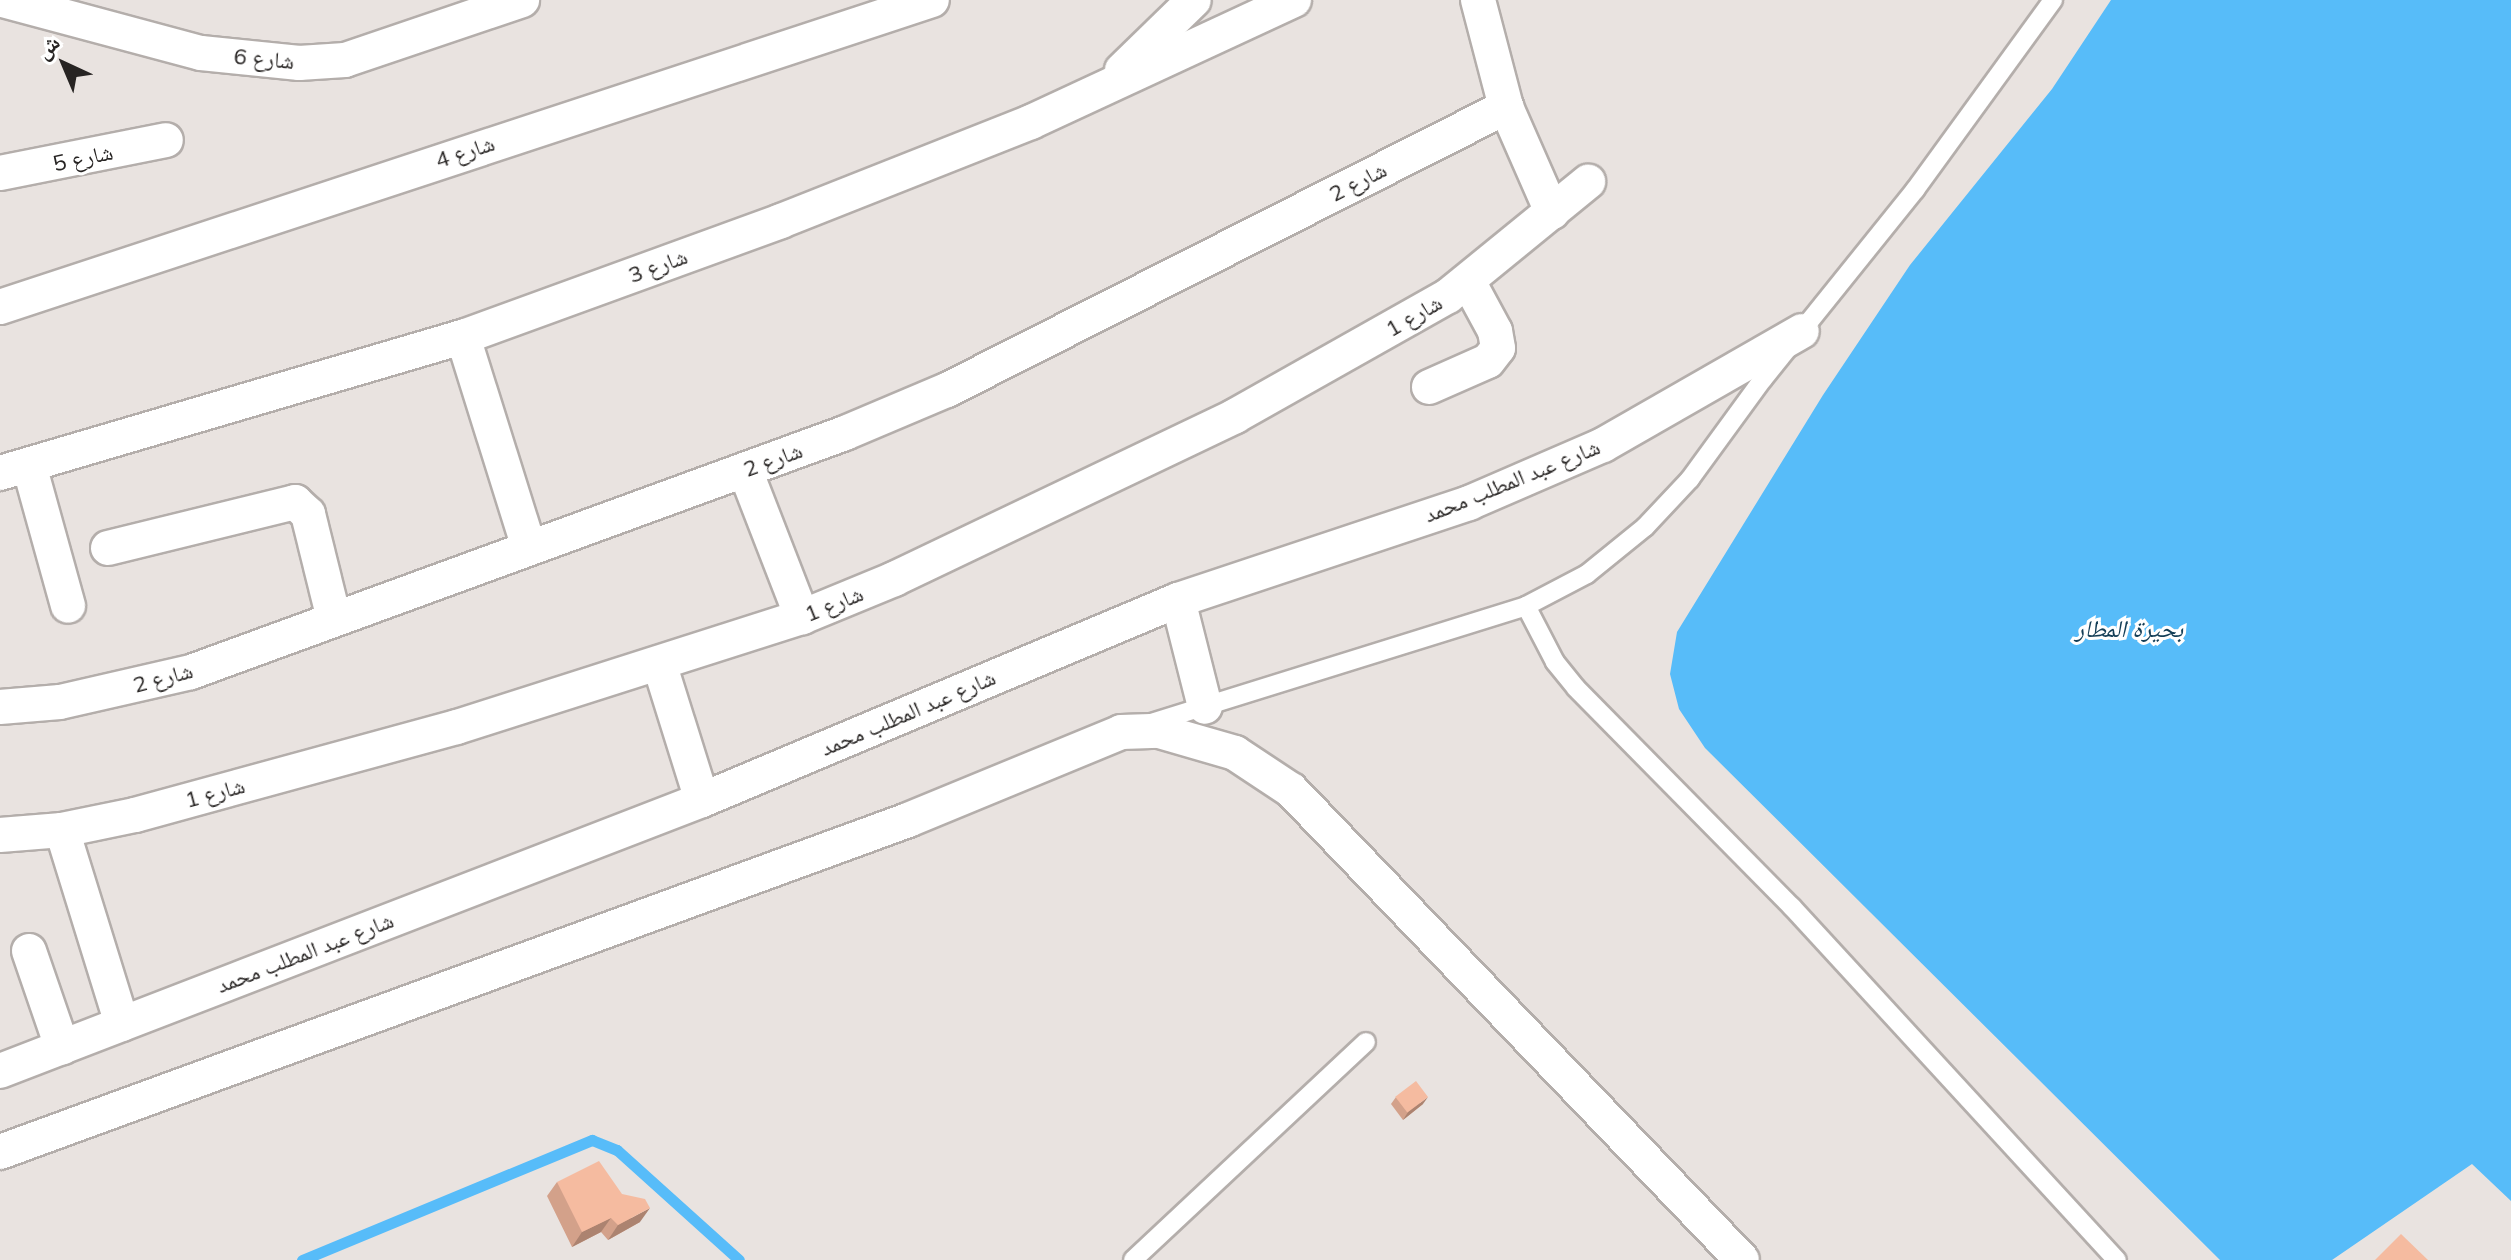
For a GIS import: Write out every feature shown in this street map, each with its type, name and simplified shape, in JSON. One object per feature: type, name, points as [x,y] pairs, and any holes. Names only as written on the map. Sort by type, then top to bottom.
[{"type":"street","name":"شارع 6","points":[[4,0],[201,53],[299,63],[345,60],[522,0]]},
{"type":"street","points":[[0,14],[4,0]]},
{"type":"street","name":"شارع 4","points":[[0,307],[932,0]]},
{"type":"street","points":[[1105,87],[1194,0]]},
{"type":"street","name":"شارع 3","points":[[14,469],[463,337],[781,221],[1105,87],[1294,0]]},
{"type":"street","points":[[1478,0],[1506,107],[1552,212]]},
{"type":"street","name":"شارع 2","points":[[0,707],[60,702],[191,672],[745,470],[947,390],[1506,107]]},
{"type":"street","name":"شارع 5","points":[[0,173],[166,140]]},
{"type":"street","name":"شارع 1","points":[[0,835],[62,830],[457,727],[660,666],[802,617],[1183,443],[1468,281],[1588,182]]},
{"type":"street","points":[[1429,387],[1488,361],[1498,348],[1495,331],[1468,281]]},
{"type":"street","name":"شارع عبد المطلب محمد","points":[[0,1071],[702,800],[1178,600],[1469,503],[1603,445],[1802,331]]},
{"type":"street","points":[[463,337],[529,548]]},
{"type":"street","points":[[14,469],[68,606]]},
{"type":"street","points":[[745,470],[802,617]]},
{"type":"street","points":[[108,548],[295,502],[308,514],[334,619]]},
{"type":"street","points":[[1178,600],[1205,707]]},
{"type":"street","points":[[660,666],[702,800]]},
{"type":"street","points":[[0,1152],[908,820],[1121,732],[1159,731],[1194,738],[1235,753],[1291,790],[1742,1260]]},
{"type":"street","points":[[62,830],[122,1024]]},
{"type":"street","points":[[29,951],[62,1047]]},
{"type":"lane","points":[[1121,732],[1526,606],[1587,574],[1645,527],[1690,479],[1802,331],[1915,190],[2053,0]]},
{"type":"lane","points":[[1526,606],[1555,662],[1584,697],[1792,907],[2117,1260]]},
{"type":"lane","points":[[1133,1260],[1366,1042]]},
{"type":"water","name":"بحيرة المطار","points":[[2111,0],[2511,0],[2511,1201],[2472,1164],[2332,1260],[2220,1260],[1705,748],[1679,709],[1670,674],[1677,632],[1823,395],[1910,265],[2052,89]]},
{"type":"building","points":[[1416,1081],[1428,1097],[1407,1113],[1395,1097]]},
{"type":"building","points":[[599,1161],[622,1194],[645,1199],[650,1208],[618,1225],[611,1218],[582,1232],[557,1182]]},
{"type":"building","points":[[2401,1234],[2428,1260],[2375,1260]]},
{"type":"waterway","points":[[302,1260],[592,1140],[617,1150],[739,1260]]}]
